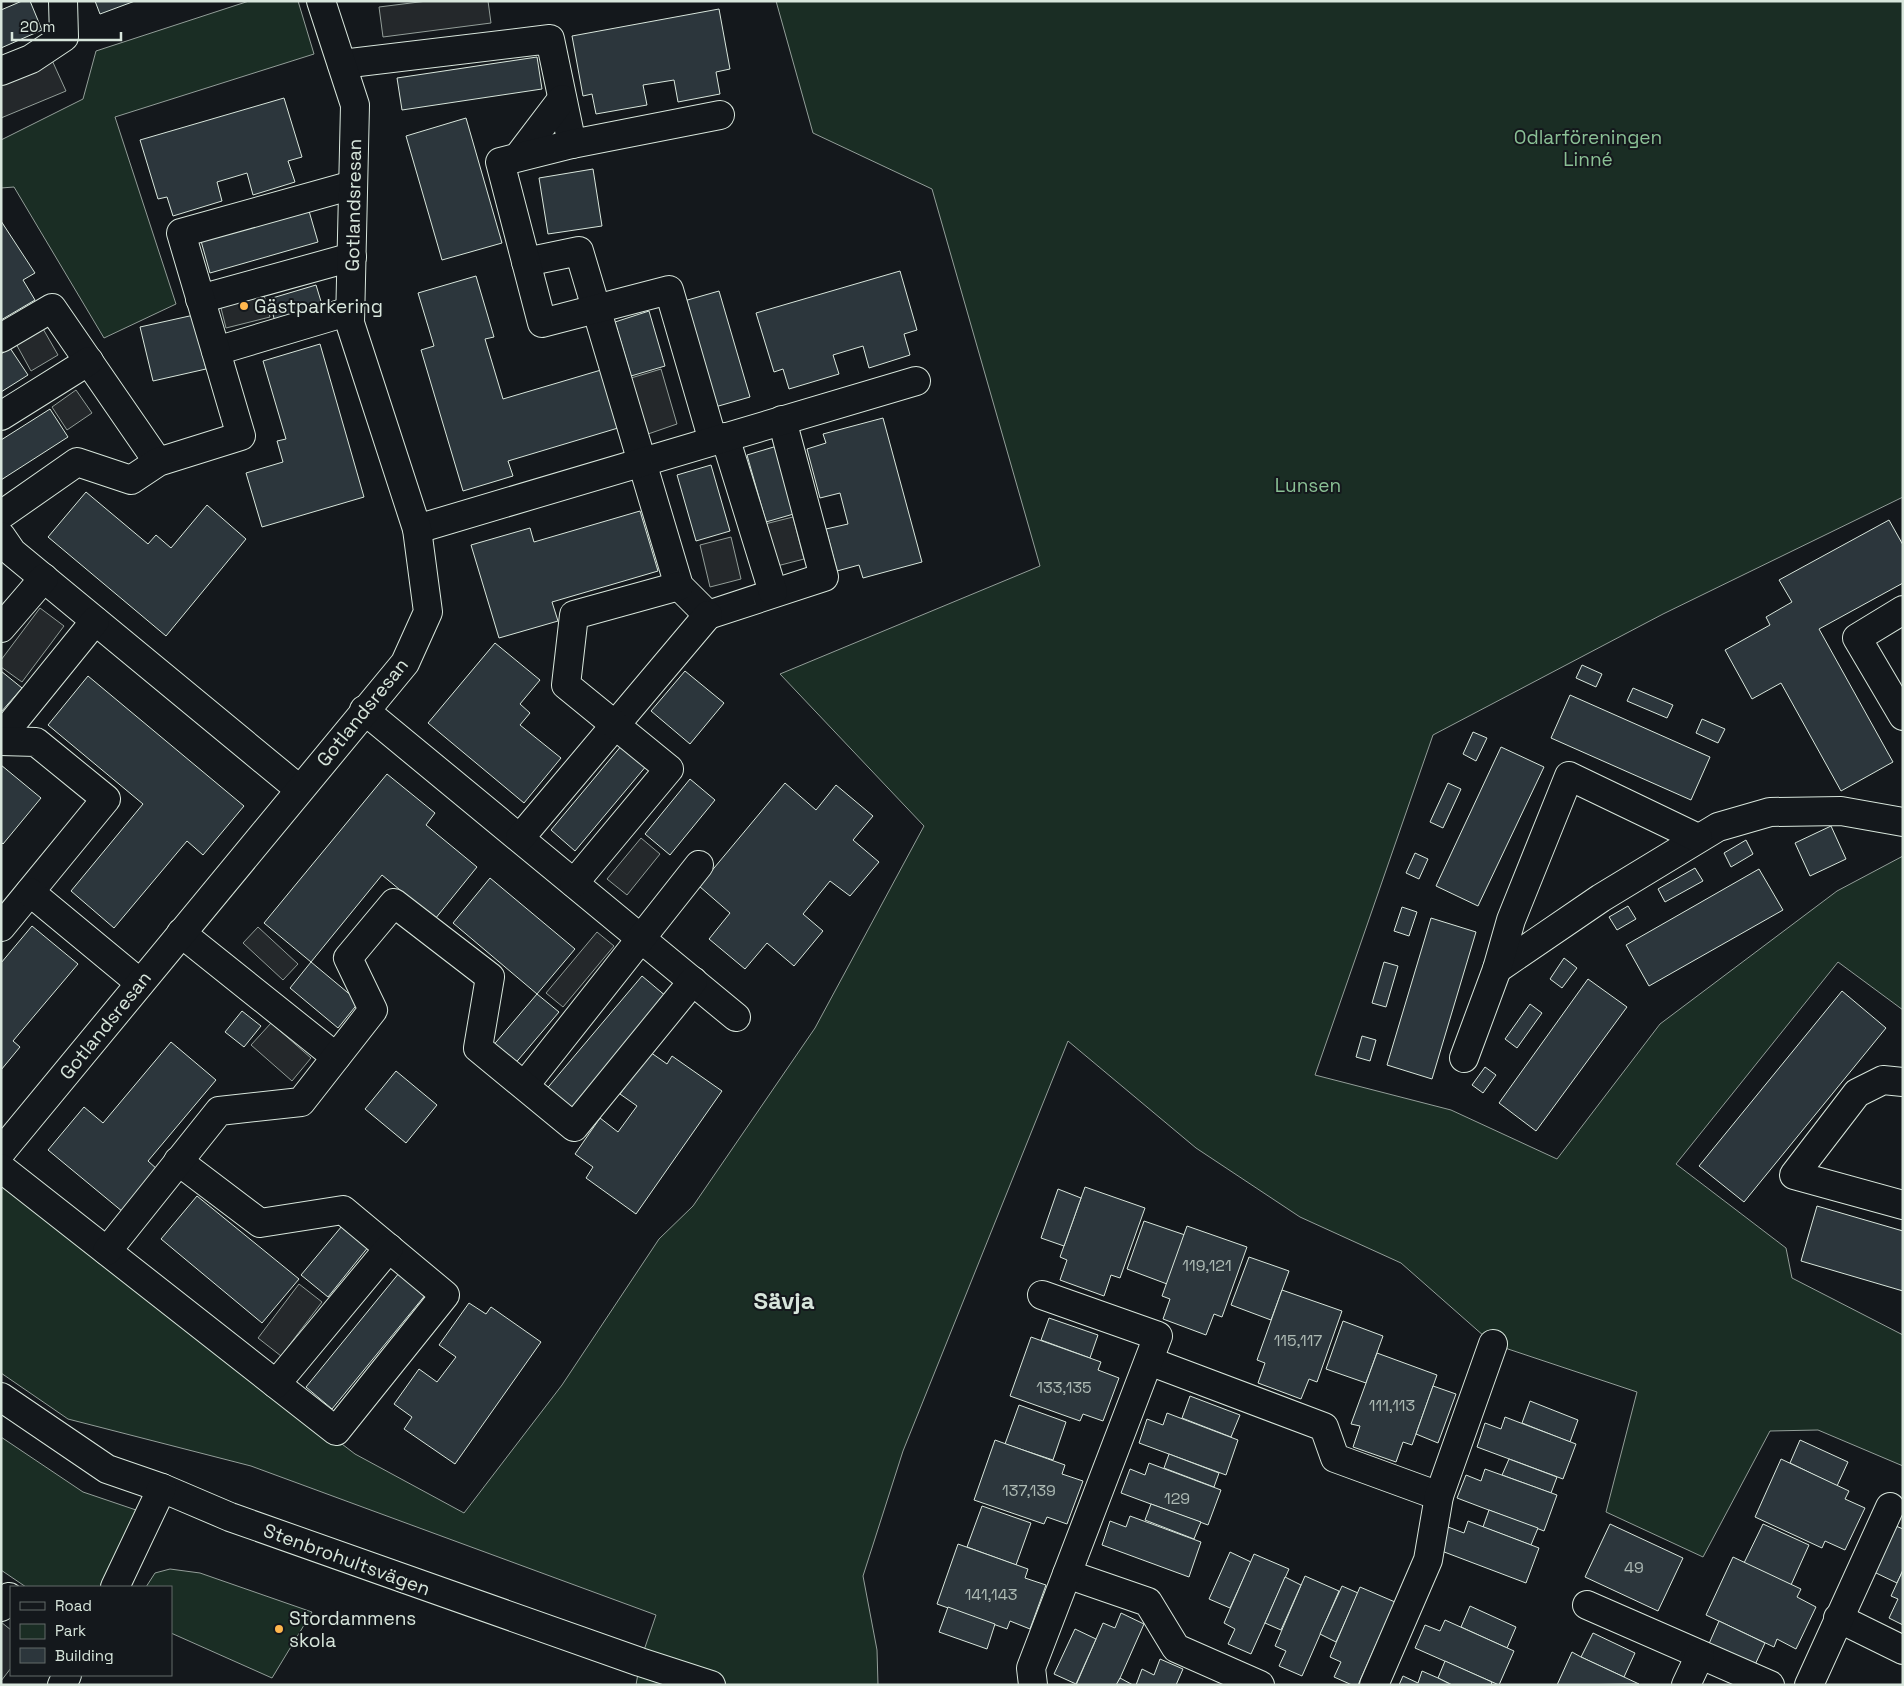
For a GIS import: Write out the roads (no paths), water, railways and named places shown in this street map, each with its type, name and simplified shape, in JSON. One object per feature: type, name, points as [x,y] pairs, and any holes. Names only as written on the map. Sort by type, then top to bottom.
[{"type":"street","points":[[1,71],[31,59],[64,36],[63,1]]},
{"type":"street","name":"Gotlandsresan","points":[[1,1152],[364,710],[405,663],[428,612],[417,529],[350,323],[355,105],[321,1]]},
{"type":"street","points":[[342,64],[550,39],[572,144]]},
{"type":"street","points":[[518,157],[562,99]]},
{"type":"street","points":[[720,116],[572,144],[500,162],[542,323],[669,290],[773,592]]},
{"type":"street","points":[[1,515],[77,462],[131,480],[158,462],[241,436],[181,233],[353,185]]},
{"type":"street","points":[[526,262],[579,251],[679,586],[708,615]]},
{"type":"street","points":[[200,299],[352,257]]},
{"type":"street","points":[[1,338],[52,308],[158,462]]},
{"type":"street","points":[[216,351],[350,311]]},
{"type":"street","points":[[1,416],[89,361]]},
{"type":"street","points":[[417,529],[916,381]]},
{"type":"street","points":[[520,838],[708,615],[773,592],[824,577],[782,420]]},
{"type":"street","points":[[1,536],[12,552],[299,789]]},
{"type":"street","points":[[1,628],[44,578]]},
{"type":"street","points":[[574,883],[669,768],[566,685],[574,615],[679,586]]},
{"type":"street","points":[[1903,610],[1857,638],[1903,716]]},
{"type":"street","points":[[1,737],[95,621]]},
{"type":"street","points":[[364,710],[736,1017]]},
{"type":"street","points":[[1,741],[36,742],[106,799],[1,927]]},
{"type":"street","points":[[1464,1058],[1497,969],[1511,920],[1569,776],[1698,838]]},
{"type":"street","points":[[1497,969],[1601,898],[1718,827],[1770,812],[1841,811],[1903,822]]},
{"type":"street","points":[[525,1085],[700,865]]},
{"type":"street","points":[[30,892],[140,983]]},
{"type":"street","points":[[107,1251],[219,1111],[301,1102],[373,1010],[348,958],[394,903],[490,977],[478,1048],[574,1127],[693,981]]},
{"type":"street","points":[[181,933],[336,1057]]},
{"type":"street","points":[[1903,1082],[1883,1080],[1857,1093],[1794,1175],[1903,1205]]},
{"type":"street","points":[[1,1168],[336,1431],[445,1295],[343,1210],[260,1223],[178,1161]]},
{"type":"street","points":[[276,1384],[389,1248]]},
{"type":"street","points":[[1033,1685],[1031,1668],[1158,1336],[1042,1295]]},
{"type":"street","points":[[1374,1685],[1428,1560],[1439,1496],[1493,1344]]},
{"type":"street","points":[[1149,1361],[1324,1427],[1335,1458],[1439,1496]]},
{"type":"street","name":"Stenbrohultsvägen","points":[[1,1396],[107,1469],[162,1488],[240,1520],[640,1662],[711,1685]]},
{"type":"street","points":[[115,1586],[162,1488]]},
{"type":"street","points":[[1809,1685],[1890,1507]]},
{"type":"street","points":[[1067,1574],[1148,1602],[1176,1648],[1260,1685]]},
{"type":"street","points":[[1587,1605],[1770,1685]]},
{"type":"street","points":[[1838,1618],[1903,1650]]},
{"type":"street","points":[[1686,1685],[1700,1654]]},
{"type":"place","name":"Gästparkering","points":[[244,306]]},
{"type":"place","name":"Stordammens skola","points":[[279,1629]]},
{"type":"district","name":"Sävja","points":[[784,1301]]},
{"type":"park label","name":"Odlarföreningen Linné","points":[[1588,148]]},
{"type":"park label","name":"Lunsen","points":[[1308,485]]}]
